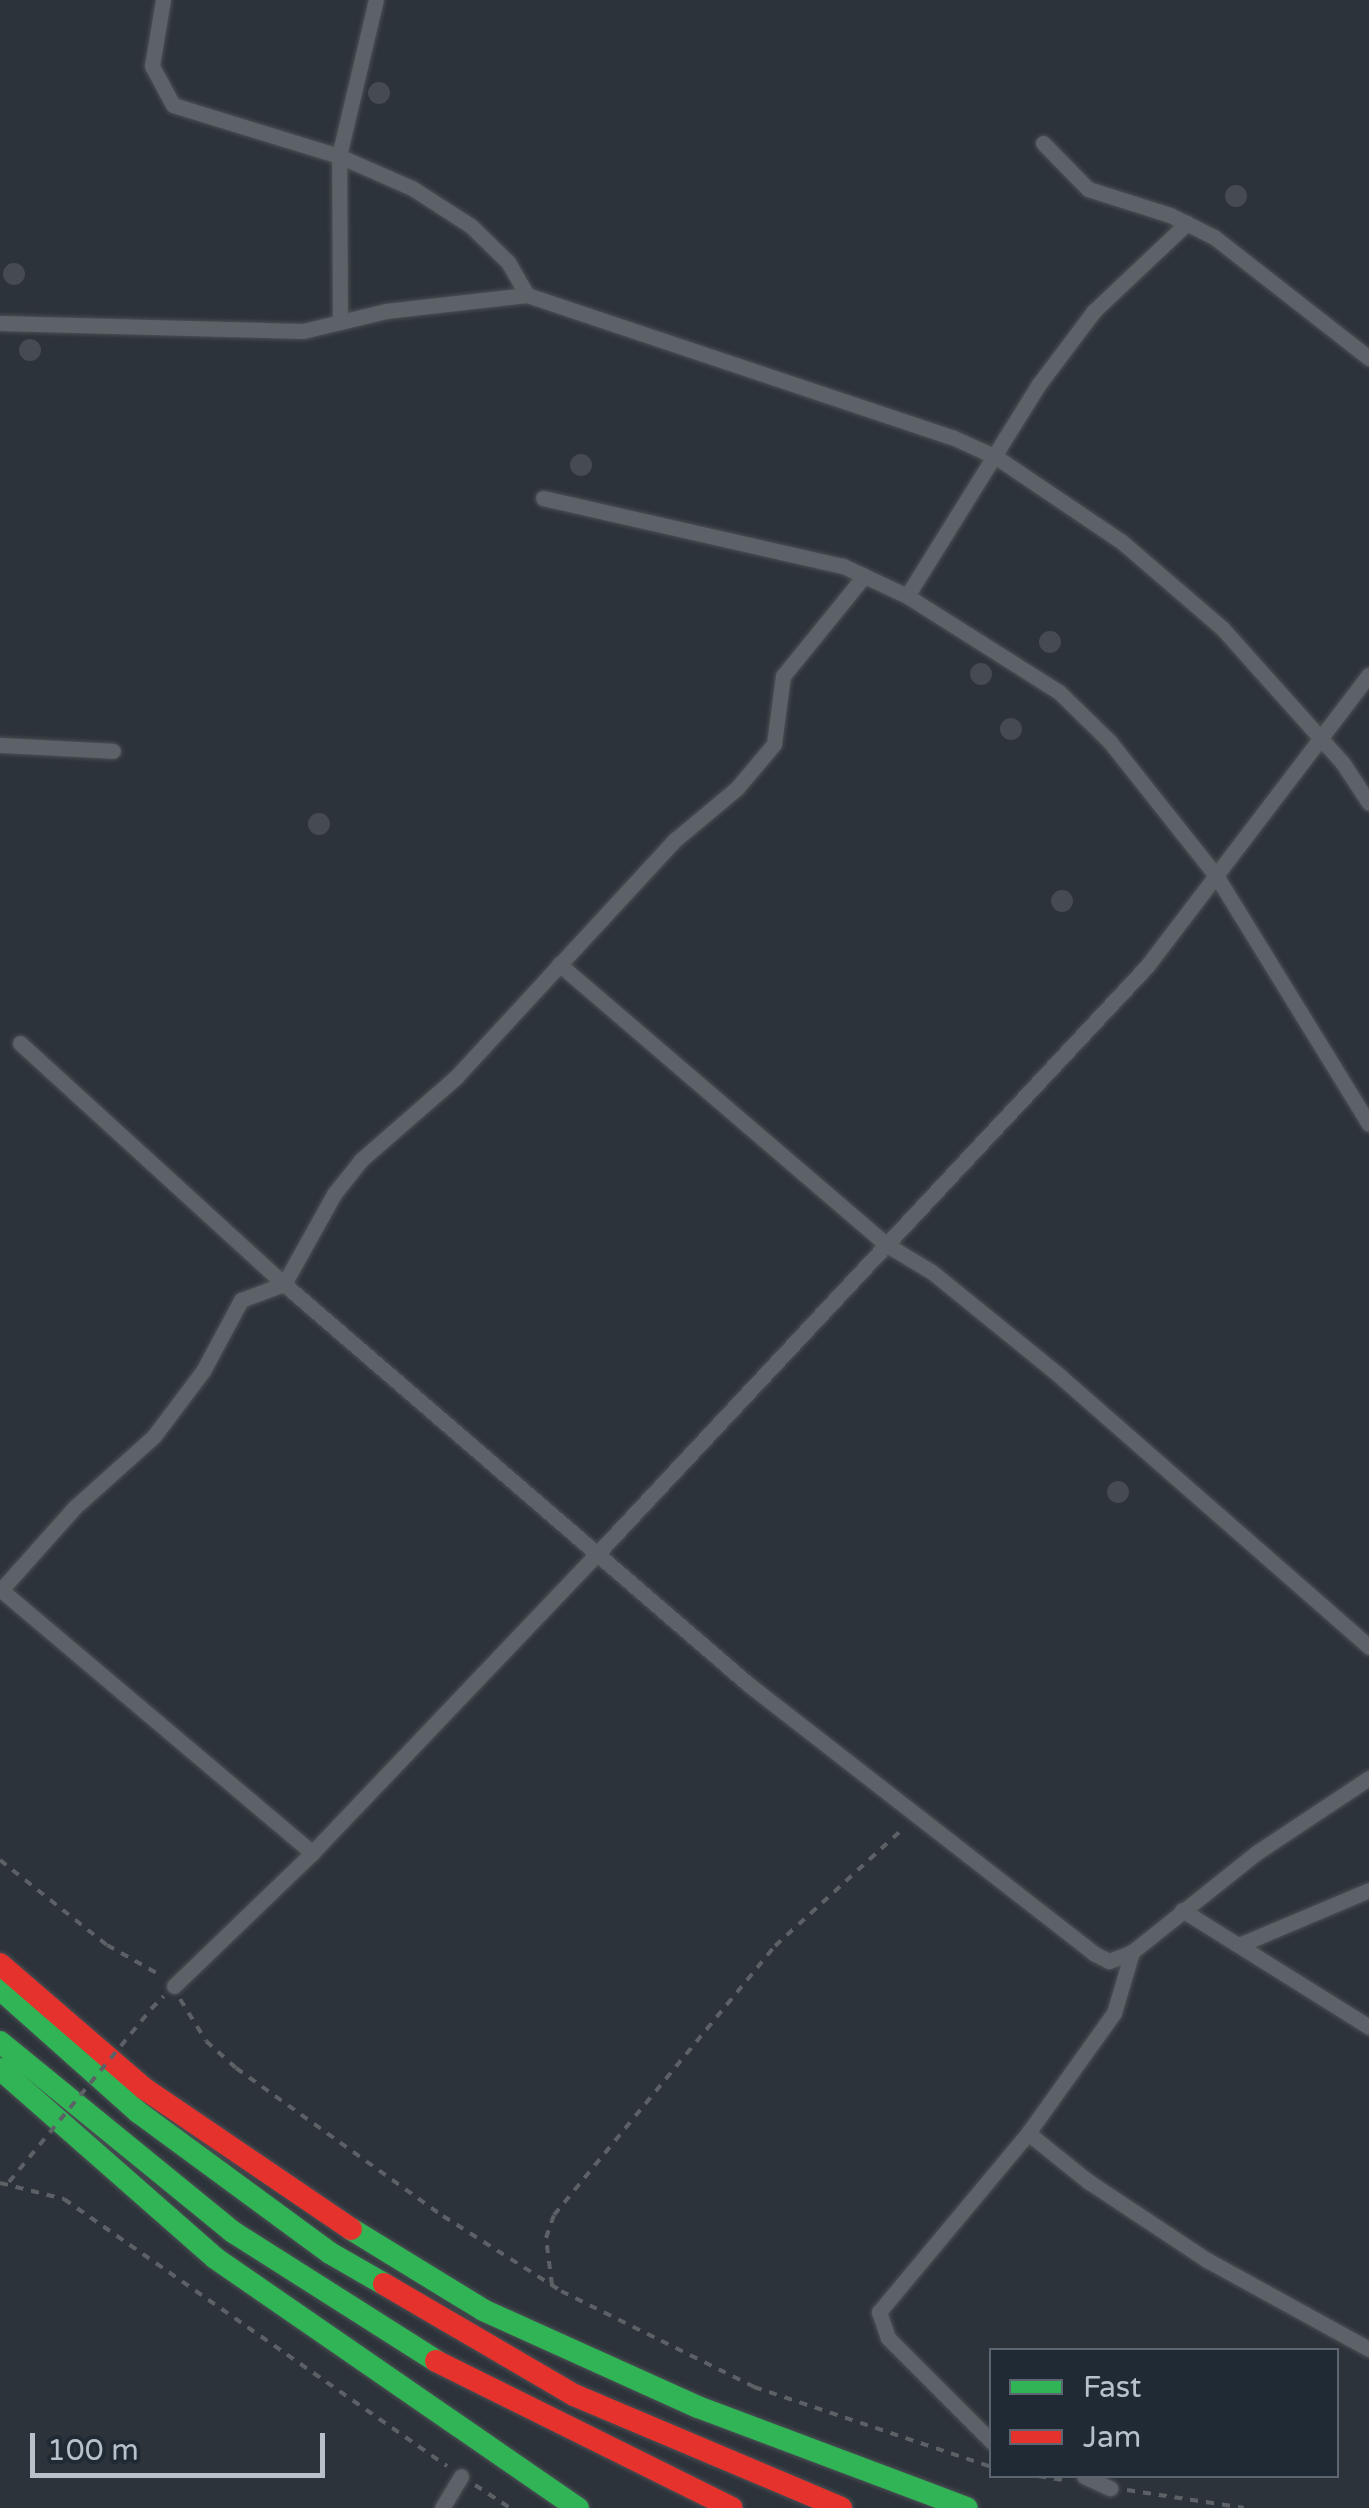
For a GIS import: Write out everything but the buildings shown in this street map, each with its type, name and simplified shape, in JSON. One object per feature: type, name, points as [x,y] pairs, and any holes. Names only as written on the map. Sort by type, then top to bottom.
[{"type":"main road","points":[[0,1964],[145,2089],[316,2208],[483,2310],[698,2408],[967,2508]]},
{"type":"main road","points":[[0,1989],[138,2112],[330,2253],[574,2396],[746,2462],[841,2508]]},
{"type":"main road","points":[[0,2042],[233,2232],[313,2286],[470,2381],[732,2508]]},
{"type":"main road","points":[[0,2069],[215,2258],[578,2508]]},
{"type":"street","points":[[163,0],[152,66],[173,105],[340,156],[412,188],[472,226],[508,262],[527,294]]},
{"type":"street","points":[[340,322],[340,156],[376,0]]},
{"type":"street","points":[[1043,143],[1088,190],[1187,224],[1291,293],[1369,358]]},
{"type":"street","points":[[907,596],[1094,311],[1187,224]]},
{"type":"street","points":[[0,323],[303,331],[527,294],[996,457],[1122,542],[1222,628],[1318,736],[1369,804]]},
{"type":"street","points":[[543,498],[721,535],[864,576],[907,596],[1059,692],[1110,742],[1217,877],[1369,1124]]},
{"type":"street","points":[[312,1852],[0,1589],[171,1416],[241,1300],[284,1284],[334,1194],[361,1160],[456,1076],[559,964],[774,744],[783,676],[864,576]]},
{"type":"street","points":[[174,1986],[312,1852],[597,1554],[1147,966],[1217,877],[1318,736],[1369,675]]},
{"type":"street","points":[[0,745],[113,751]]},
{"type":"street","points":[[559,964],[888,1245],[932,1272],[1061,1378],[1369,1647]]},
{"type":"street","points":[[20,1043],[284,1284],[597,1554],[914,1818],[1093,1953],[1110,1961],[1132,1952],[1182,1910],[1369,1778]]},
{"type":"street","points":[[1238,1946],[1369,1890]]},
{"type":"street","points":[[1182,1910],[1369,2027]]},
{"type":"street","points":[[989,2439],[888,2338],[879,2312],[1028,2133],[1114,2013],[1132,1952]]},
{"type":"street","points":[[1028,2133],[1207,2260],[1369,2349]]},
{"type":"street","points":[[442,2508],[461,2476]]},
{"type":"street","points":[[1079,2478],[1110,2488]]},
{"type":"path","points":[[552,2285],[546,2238],[554,2214],[775,1946],[914,1818]]},
{"type":"path","points":[[0,1860],[107,1945],[174,1986],[206,2041],[236,2068],[443,2216],[552,2285],[754,2387],[989,2466]]},
{"type":"path","points":[[2,2185],[9,2182],[151,2010]]},
{"type":"path","points":[[2,2185],[46,2190],[64,2199],[510,2508]]},
{"type":"path","points":[[1110,2488],[1244,2508]]},
{"type":"traffic: fast","points":[[0,1989],[138,2112],[330,2253],[384,2284]]},
{"type":"traffic: fast","points":[[0,2042],[233,2232],[436,2361]]},
{"type":"traffic: fast","points":[[0,2069],[215,2258],[578,2508]]},
{"type":"traffic: fast","points":[[351,2229],[483,2310],[698,2407],[967,2508]]},
{"type":"traffic: jam","points":[[0,1964],[145,2089],[351,2229]]},
{"type":"traffic: jam","points":[[384,2284],[574,2395],[841,2508]]},
{"type":"traffic: jam","points":[[436,2361],[732,2508]]}]
